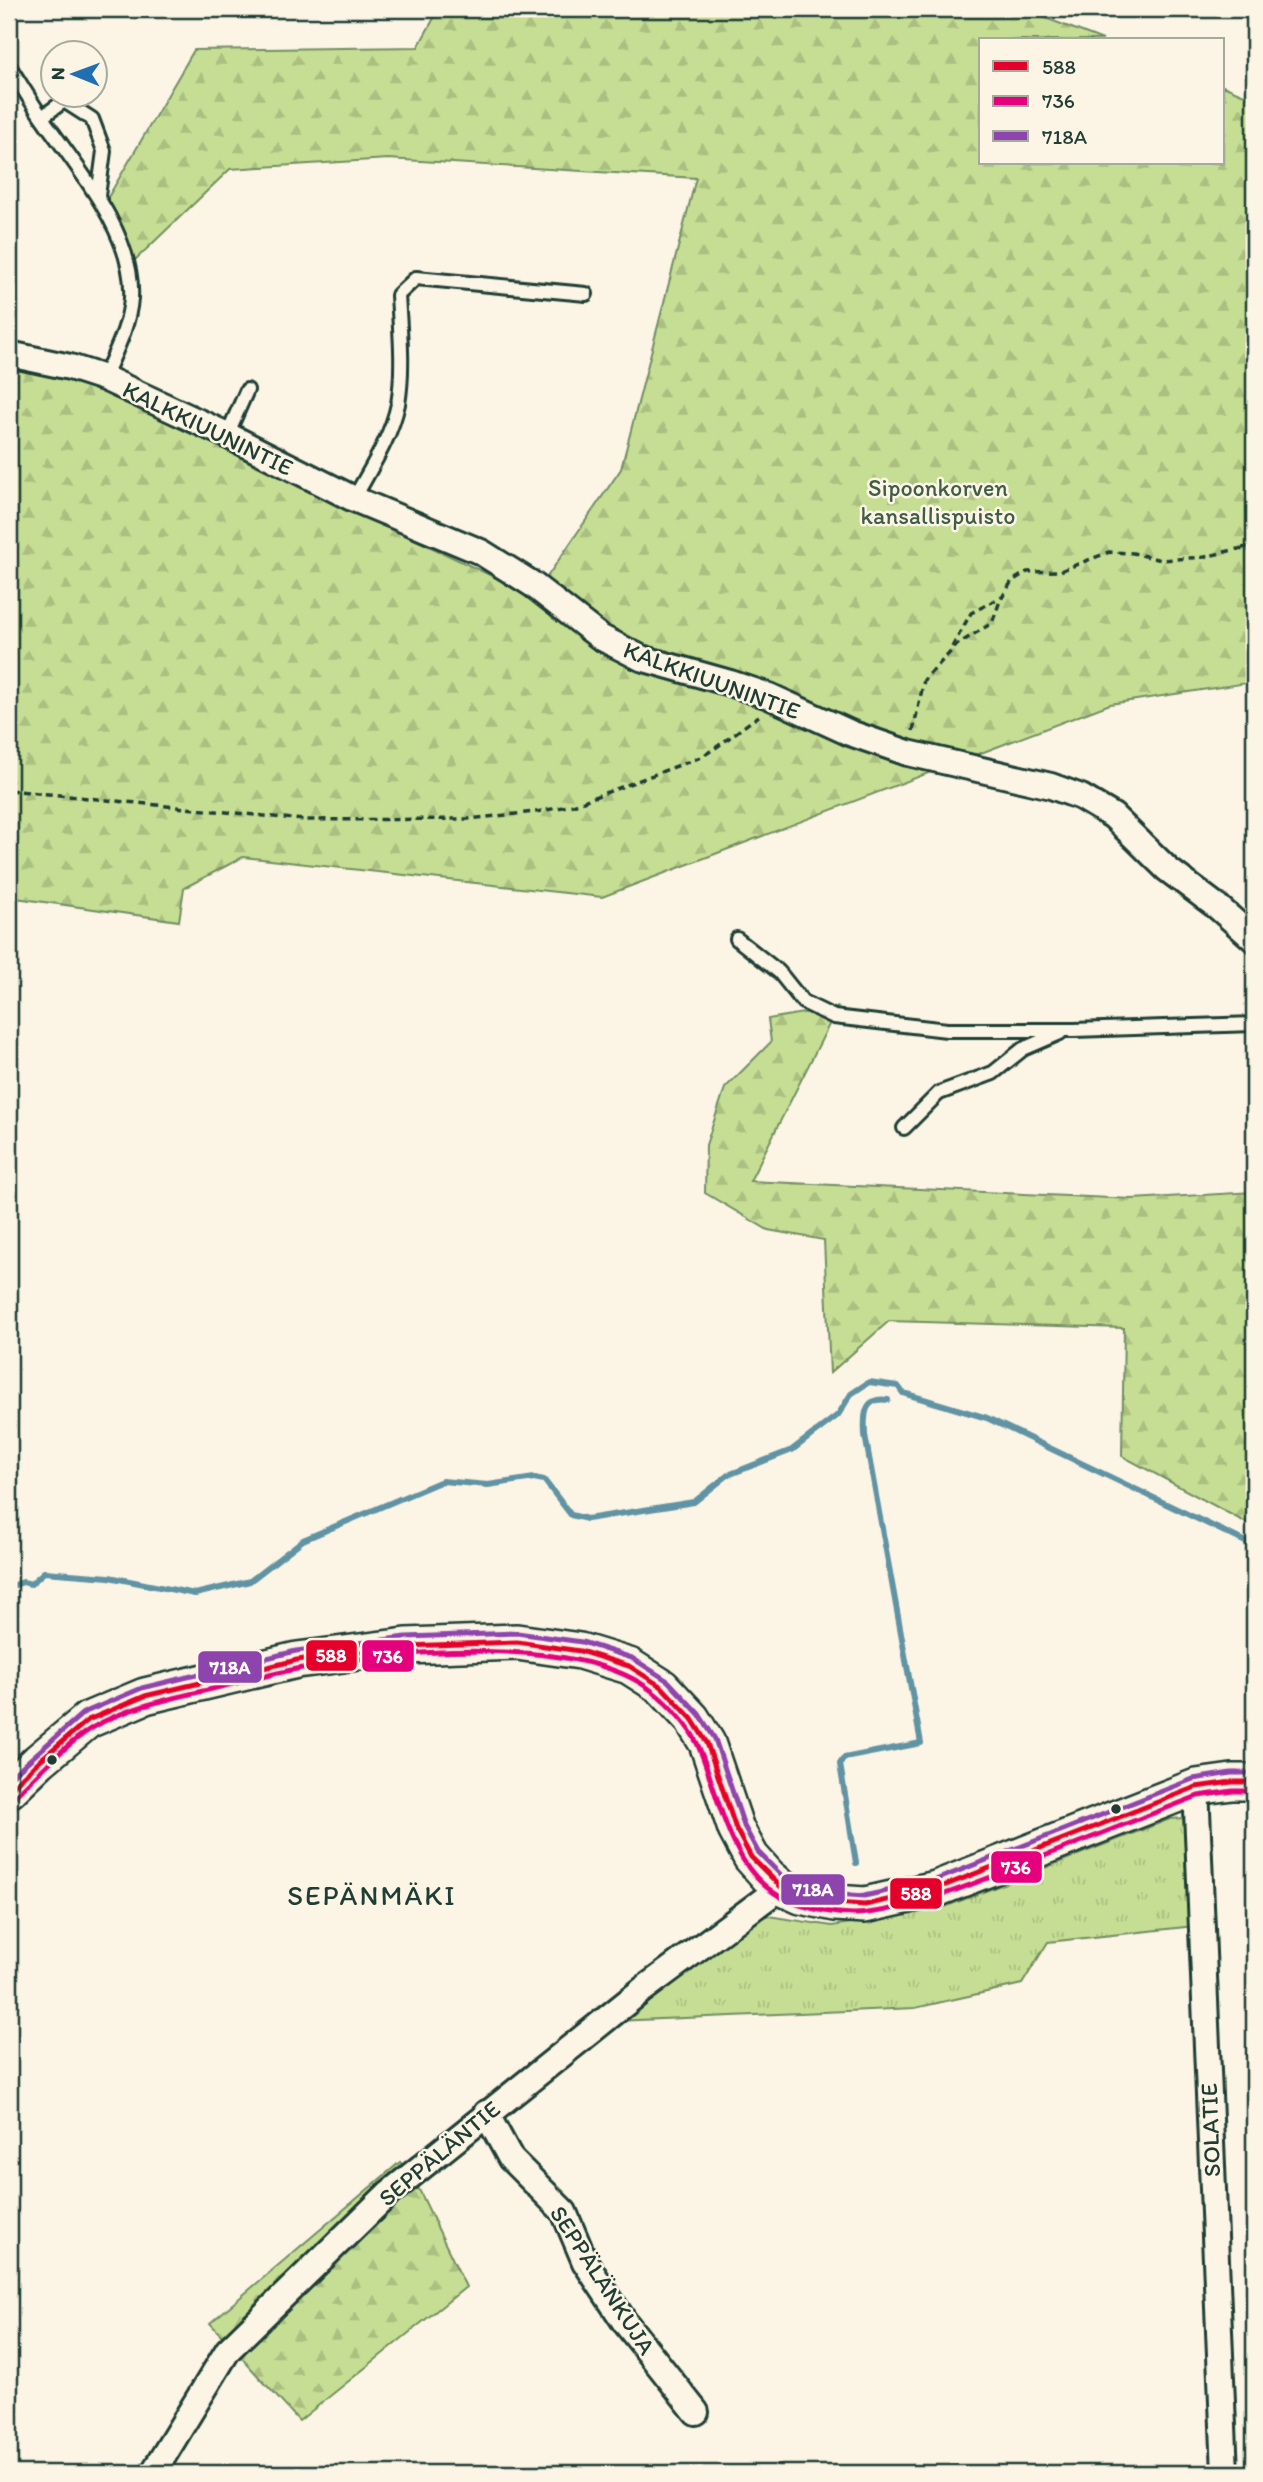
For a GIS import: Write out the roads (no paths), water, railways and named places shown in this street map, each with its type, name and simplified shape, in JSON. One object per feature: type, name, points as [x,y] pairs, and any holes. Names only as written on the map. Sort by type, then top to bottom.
[{"type":"street","name":"KALKKIUUNINTIE","points":[[9,354],[69,366],[104,378],[227,435],[354,499],[481,552],[533,584],[600,637],[641,658],[769,696],[850,733],[908,753],[1051,786],[1081,797],[1113,816],[1167,869],[1219,908],[1254,939]]},
{"type":"street","points":[[9,1790],[39,1760],[88,1720],[145,1696],[297,1660],[406,1646],[517,1643],[580,1651],[629,1666],[662,1687],[692,1719],[707,1743],[736,1829],[751,1857],[781,1887],[801,1896],[835,1903],[865,1905],[936,1889],[1196,1787],[1254,1782]]},
{"type":"street","name":"SOLATIE","points":[[1196,1787],[1225,2473]]},
{"type":"street","name":"SEPPÄLÄNTIE","points":[[153,2473],[228,2350],[388,2193],[641,1992],[781,1887]]},
{"type":"street","name":"SEPPÄLÄNKUJA","points":[[486,2113],[511,2159],[564,2212],[592,2272],[624,2321],[696,2412]]},
{"type":"lane","points":[[9,65],[98,196],[129,268],[131,297],[127,327],[104,378]]},
{"type":"lane","points":[[42,117],[64,101],[92,119],[104,151],[98,196]]},
{"type":"lane","points":[[354,499],[386,440],[397,406],[401,377],[398,295],[408,284],[416,278],[586,294]]},
{"type":"lane","points":[[227,435],[247,390]]},
{"type":"lane","points":[[737,939],[779,972],[803,1002],[834,1017],[947,1030],[1074,1030],[1254,1024]]},
{"type":"lane","points":[[904,1128],[939,1093],[993,1073],[1023,1049],[1057,1034],[1074,1030]]},
{"type":"waterway","points":[[9,1587],[23,1582],[31,1584],[44,1572],[109,1577],[195,1594],[250,1581],[303,1540],[442,1481],[488,1485],[534,1478],[544,1480],[571,1515],[587,1519],[694,1502],[728,1475],[792,1450],[838,1415],[851,1394],[869,1382],[898,1386],[903,1393],[987,1418],[1254,1546]]},
{"type":"waterway","points":[[856,1863],[840,1764],[844,1758],[921,1743],[865,1435],[865,1415],[869,1405],[874,1401],[888,1400]]},
{"type":"district","name":"SEPÄNMÄKI","points":[[372,1895]]},
{"type":"park label","name":"Sipoonkorven kansallispuisto","points":[[938,501]]}]
